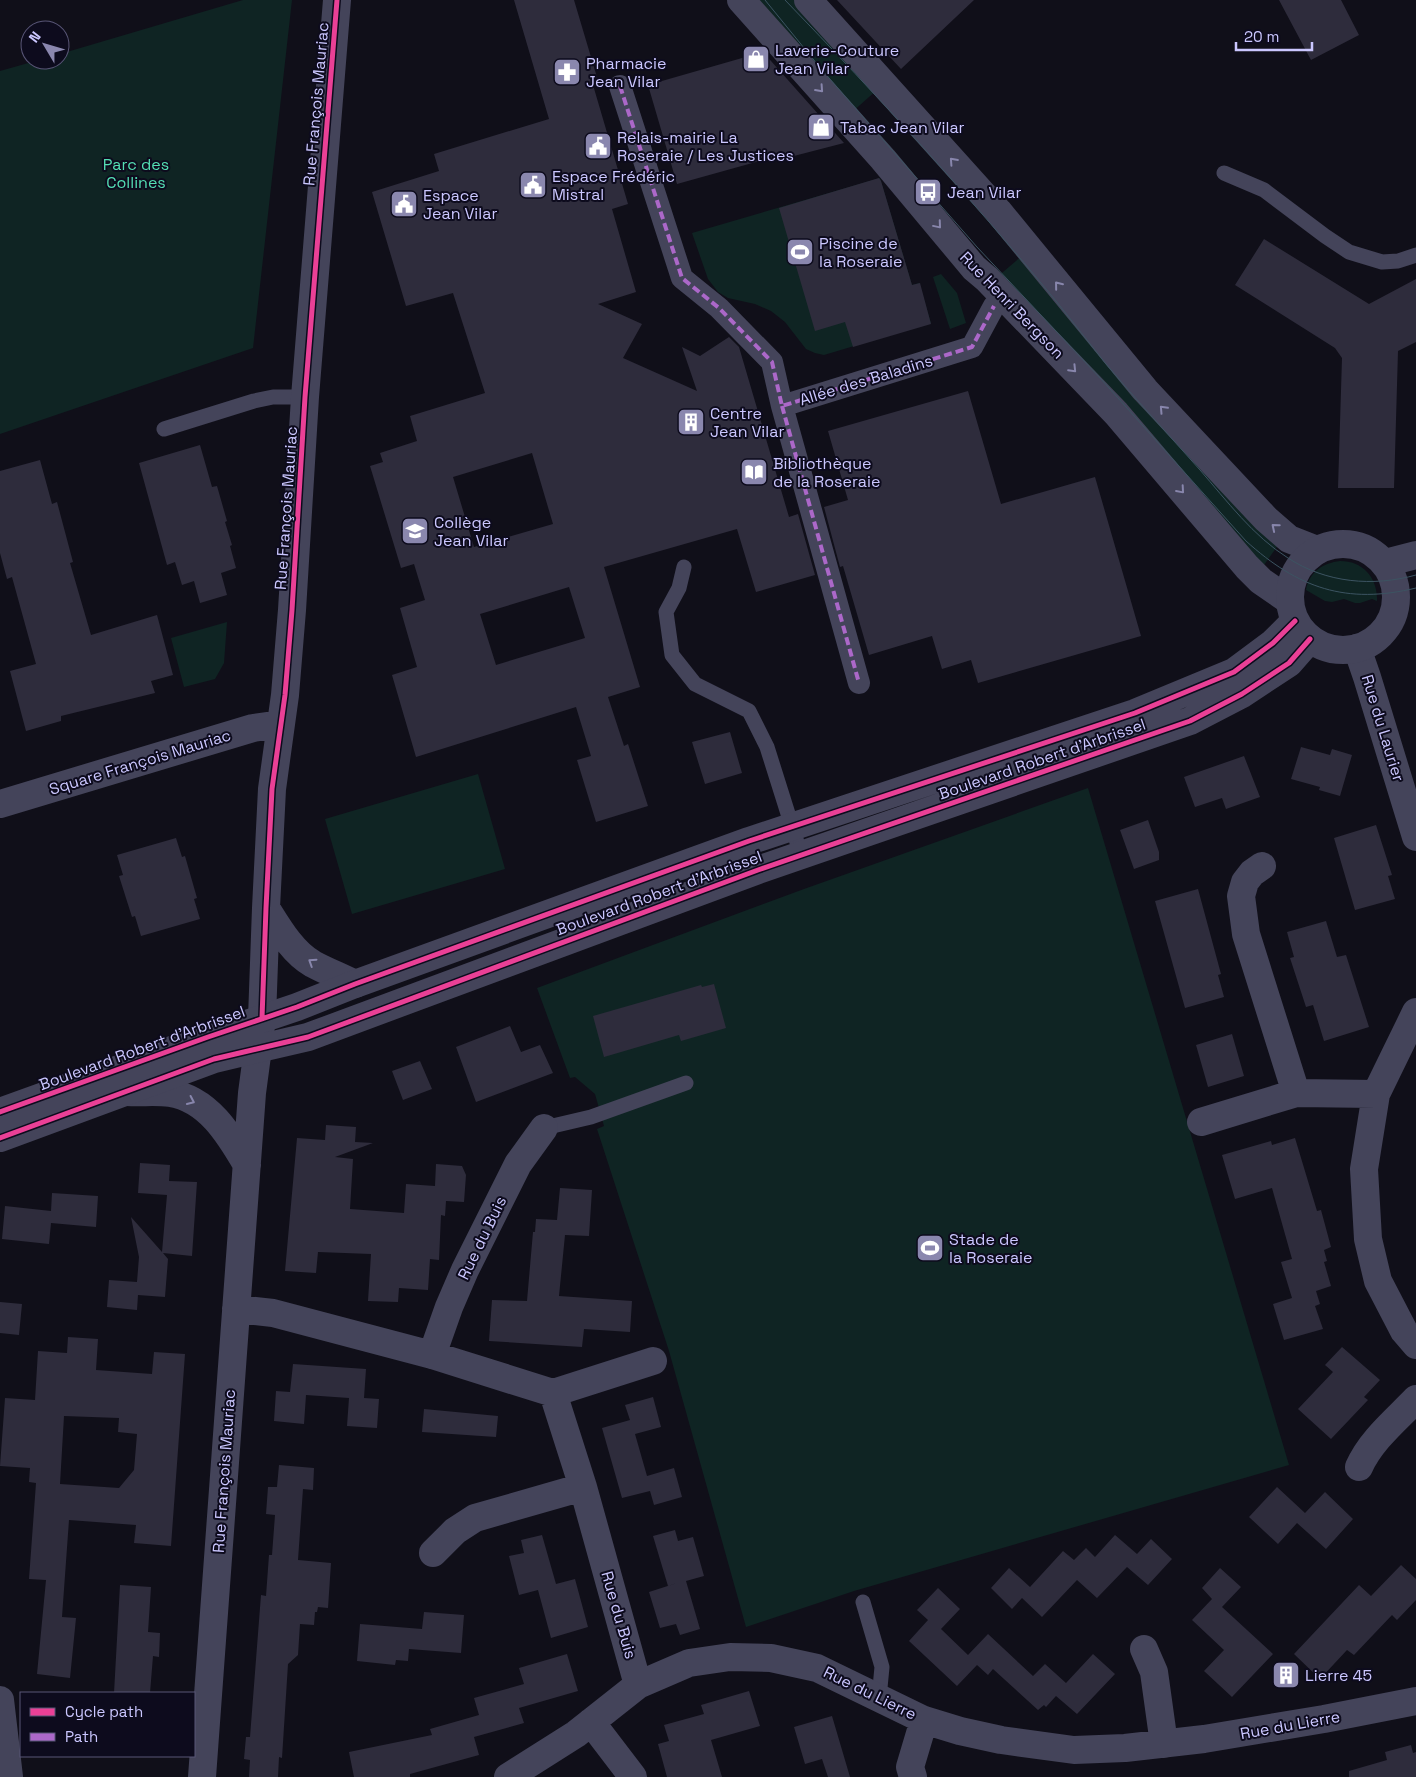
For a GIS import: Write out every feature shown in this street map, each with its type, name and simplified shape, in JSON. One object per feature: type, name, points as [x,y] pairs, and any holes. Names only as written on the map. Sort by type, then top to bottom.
[{"type":"street","name":"Rue François Mauriac","points":[[202,1777],[252,1093],[262,1018],[272,789],[281,724],[292,610],[305,397],[337,0]]},
{"type":"street","name":"Rue Henri Bergson","points":[[741,0],[882,159],[974,268],[987,279],[1116,413],[1247,567],[1298,620]]},
{"type":"street","points":[[808,0],[998,211],[1145,390],[1266,519],[1289,538],[1317,550]]},
{"type":"street","name":"Allée des Baladins","points":[[620,86],[682,278],[718,308],[772,362],[782,406],[972,347],[994,306]]},
{"type":"street","points":[[782,406],[859,683]]},
{"type":"street","points":[[1348,544],[1363,548],[1377,556],[1385,563],[1394,580],[1396,603],[1404,614],[1371,642],[1357,648],[1340,650],[1324,647],[1298,620],[1294,577],[1305,560],[1317,550],[1332,545],[1348,544]]},
{"type":"street","points":[[1385,563],[1416,555]]},
{"type":"street","name":"Boulevard Robert d'Arbrissel","points":[[0,1112],[262,1018],[298,1007],[355,984],[791,827],[1135,713],[1234,672],[1273,643],[1298,620]]},
{"type":"street","name":"Boulevard Robert d'Arbrissel","points":[[0,1138],[214,1059],[308,1037],[801,855],[1190,721],[1242,694],[1289,663],[1298,620]]},
{"type":"street","name":"Rue du Laurier","points":[[1357,648],[1368,677],[1416,837]]},
{"type":"street","name":"Square François Mauriac","points":[[0,804],[253,728],[281,724]]},
{"type":"street","points":[[1262,866],[1252,873],[1245,882],[1241,896],[1246,934],[1296,1093]]},
{"type":"street","points":[[266,908],[299,953],[312,963],[355,984]]},
{"type":"street","points":[[1416,1012],[1376,1094],[1364,1169],[1368,1239],[1378,1282],[1404,1331],[1416,1345]]},
{"type":"street","points":[[127,1092],[170,1093],[194,1101],[211,1114],[230,1136],[247,1165]]},
{"type":"street","points":[[1201,1122],[1296,1093],[1376,1094]]},
{"type":"street","name":"Rue du Buis","points":[[432,1355],[449,1307],[465,1270],[518,1164],[544,1128]]},
{"type":"street","points":[[236,1309],[273,1313],[432,1355],[553,1393],[653,1361]]},
{"type":"street","name":"Rue du Buis","points":[[553,1393],[584,1487],[638,1685]]},
{"type":"street","points":[[1359,1467],[1364,1455],[1375,1441],[1416,1398]]},
{"type":"street","points":[[433,1553],[455,1531],[475,1518],[584,1487]]},
{"type":"street","points":[[1144,1649],[1154,1672],[1164,1744]]},
{"type":"street","name":"Rue du Lierre","points":[[508,1777],[576,1734],[638,1685],[689,1663],[730,1657],[771,1658],[817,1668],[924,1720],[960,1731],[1001,1740],[1074,1750],[1164,1744],[1324,1719],[1408,1703]]},
{"type":"street","points":[[1408,1703],[1416,1682]]},
{"type":"street","points":[[0,1700],[9,1777]]},
{"type":"street","points":[[913,1777],[910,1767],[924,1720]]},
{"type":"street","points":[[591,1722],[633,1777]]},
{"type":"lane","points":[[1224,173],[1264,190],[1349,252],[1382,262],[1398,261],[1416,255]]},
{"type":"lane","points":[[164,429],[254,401],[273,397],[305,397]]},
{"type":"lane","points":[[684,567],[679,588],[666,612],[672,655],[695,684],[749,711],[767,747],[801,855]]},
{"type":"lane","points":[[544,1128],[591,1117],[686,1084]]},
{"type":"lane","points":[[863,1602],[882,1667],[879,1698]]},
{"type":"green space","name":"Parc des Collines","points":[[243,0],[292,0],[253,348],[0,434],[0,71],[20,65],[20,70],[70,70],[70,51]]},
{"type":"green space","points":[[753,0],[796,0],[878,89],[851,113]]},
{"type":"green space","name":"Piscine de la Roseraie","points":[[880,178],[912,285],[919,283],[931,323],[824,355],[806,349],[785,322],[771,311],[755,304],[728,298],[718,292],[708,279],[692,233]]},
{"type":"green space","points":[[1024,254],[1279,544],[1264,565],[1251,554],[996,278]]},
{"type":"green space","points":[[941,274],[957,293],[966,323],[950,329],[933,277]]},
{"type":"green space","points":[[1340,561],[1356,564],[1368,572],[1375,585],[1377,601],[1372,599],[1355,603],[1344,599],[1332,602],[1325,601],[1306,590],[1314,573],[1323,566]]},
{"type":"green space","points":[[227,622],[224,663],[215,679],[184,687],[171,638]]},
{"type":"green space","points":[[478,774],[505,869],[352,914],[325,819]]},
{"type":"green space","name":"Stade de la Roseraie","points":[[1088,788],[1289,1465],[854,1591],[746,1627],[669,1351],[597,1129],[604,1126],[595,1094],[575,1077],[570,1078],[537,988],[804,889]]},
{"type":"building","points":[[514,0],[574,0],[599,84],[593,85],[628,204],[612,209],[636,292],[598,304],[642,324],[623,358],[697,391],[682,347],[700,356],[729,337],[739,347],[789,517],[798,514],[815,575],[756,592],[737,529],[604,567],[640,687],[608,697],[624,746],[628,744],[648,806],[596,822],[577,760],[591,756],[576,707],[416,757],[392,675],[417,667],[400,608],[425,600],[414,564],[401,568],[370,466],[383,462],[380,453],[417,441],[410,416],[485,393],[453,293],[406,306],[372,192],[439,171],[434,154],[549,119]],"holes":[[[532,453],[553,524],[474,547],[453,477]],[[569,587],[585,638],[496,665],[480,614]]]},
{"type":"building","points":[[837,0],[974,0],[901,69]]},
{"type":"building","points":[[1279,0],[1341,0],[1359,35],[1311,60]]},
{"type":"building","points":[[763,52],[844,143],[790,157],[788,153],[677,184],[648,85]]},
{"type":"building","name":"Piscine de la Roseraie","points":[[879,178],[912,285],[920,283],[931,324],[853,347],[845,322],[815,331],[779,208]]},
{"type":"building","points":[[1264,239],[1369,304],[1416,279],[1416,342],[1398,351],[1394,488],[1338,488],[1342,358],[1335,348],[1235,285]]},
{"type":"building","points":[[968,391],[1001,504],[1095,477],[1141,636],[978,683],[971,660],[942,669],[932,636],[869,655],[843,566],[840,567],[824,507],[848,500],[828,431]]},
{"type":"building","points":[[200,445],[212,487],[217,486],[227,521],[225,522],[236,568],[221,573],[227,595],[200,603],[194,581],[182,585],[175,562],[167,565],[139,463]]},
{"type":"building","points":[[40,460],[52,504],[57,502],[73,562],[70,563],[91,635],[157,615],[173,675],[151,681],[155,693],[61,716],[61,721],[26,731],[10,671],[36,664],[12,577],[7,579],[0,553],[0,471]]},
{"type":"building","points":[[730,732],[742,773],[705,784],[692,742]]},
{"type":"building","points":[[1301,747],[1330,755],[1332,749],[1352,755],[1340,796],[1319,790],[1320,787],[1291,779]]},
{"type":"building","points":[[1244,756],[1260,797],[1226,809],[1222,798],[1195,807],[1184,777]]},
{"type":"building","points":[[1148,820],[1159,852],[1159,860],[1134,869],[1120,830]]},
{"type":"building","points":[[1376,825],[1392,875],[1388,876],[1395,899],[1355,910],[1334,838]]},
{"type":"building","points":[[176,838],[182,857],[185,856],[197,898],[194,899],[200,919],[141,936],[135,916],[132,917],[119,876],[123,875],[117,855]]},
{"type":"building","points":[[1198,889],[1221,974],[1218,975],[1224,997],[1185,1008],[1155,901]]},
{"type":"building","points":[[1326,921],[1337,957],[1346,955],[1369,1027],[1324,1041],[1313,1005],[1306,1007],[1290,958],[1294,957],[1287,932]]},
{"type":"building","points":[[714,984],[726,1028],[681,1041],[679,1035],[604,1057],[593,1016],[701,985],[702,987]]},
{"type":"building","points":[[510,1026],[521,1052],[540,1045],[553,1073],[476,1102],[456,1047]]},
{"type":"building","points":[[1232,1034],[1244,1076],[1208,1087],[1196,1045]]},
{"type":"building","points":[[420,1061],[432,1089],[403,1100],[392,1071]]},
{"type":"building","points":[[326,1125],[356,1127],[355,1142],[373,1143],[335,1157],[353,1159],[350,1209],[404,1213],[406,1184],[435,1186],[436,1164],[462,1166],[466,1175],[464,1202],[446,1201],[445,1216],[441,1215],[439,1260],[430,1259],[428,1290],[399,1288],[398,1302],[368,1301],[371,1254],[318,1252],[316,1273],[285,1271],[297,1138],[325,1140]]},
{"type":"building","points":[[1295,1138],[1317,1211],[1321,1210],[1331,1247],[1324,1250],[1327,1261],[1324,1262],[1331,1286],[1316,1291],[1320,1304],[1315,1306],[1323,1329],[1284,1340],[1273,1304],[1292,1298],[1281,1262],[1292,1259],[1272,1188],[1235,1199],[1222,1155],[1271,1141],[1272,1145]]},
{"type":"building","points":[[140,1163],[170,1165],[169,1181],[197,1182],[192,1256],[163,1253],[168,1259],[165,1297],[138,1295],[137,1310],[107,1307],[109,1280],[137,1282],[139,1257],[131,1217],[162,1252],[167,1195],[138,1193]]},
{"type":"building","points":[[560,1188],[592,1190],[589,1236],[565,1235],[559,1296],[632,1301],[630,1332],[584,1329],[582,1347],[489,1341],[492,1300],[527,1301],[533,1232],[535,1232],[536,1219],[557,1220]]},
{"type":"building","points":[[52,1193],[98,1196],[96,1227],[51,1223],[49,1244],[2,1239],[5,1206],[51,1211]]},
{"type":"building","points":[[0,1302],[22,1304],[19,1335],[0,1333]]},
{"type":"building","points":[[68,1337],[98,1339],[96,1370],[152,1374],[154,1352],[185,1354],[171,1546],[134,1543],[136,1525],[69,1520],[62,1617],[76,1618],[70,1678],[37,1674],[46,1580],[29,1579],[36,1483],[29,1482],[30,1468],[0,1466],[5,1398],[35,1400],[38,1351],[67,1353]],"holes":[[[64,1416],[119,1418],[118,1432],[137,1434],[134,1470],[119,1488],[60,1484]]]},
{"type":"building","points":[[1342,1347],[1380,1380],[1364,1397],[1368,1400],[1331,1439],[1298,1409],[1333,1372],[1325,1365]]},
{"type":"building","points":[[293,1364],[366,1369],[364,1398],[379,1399],[377,1428],[347,1426],[349,1398],[306,1395],[304,1424],[274,1421],[276,1391],[290,1392]]},
{"type":"building","points":[[653,1397],[661,1427],[635,1434],[647,1476],[674,1468],[682,1497],[654,1505],[650,1491],[622,1498],[602,1428],[630,1420],[625,1405]]},
{"type":"building","points":[[424,1409],[498,1416],[496,1437],[422,1432]]},
{"type":"building","points":[[279,1465],[314,1468],[313,1490],[303,1489],[298,1560],[331,1563],[328,1608],[318,1607],[317,1612],[315,1612],[314,1625],[300,1624],[298,1655],[288,1664],[282,1758],[279,1757],[278,1777],[249,1777],[250,1760],[244,1759],[246,1737],[250,1737],[261,1595],[266,1596],[269,1555],[272,1555],[275,1515],[266,1514],[268,1487],[277,1487]]},
{"type":"building","points":[[1277,1487],[1305,1513],[1325,1492],[1353,1519],[1326,1549],[1297,1523],[1278,1544],[1249,1517]]},
{"type":"building","points":[[675,1530],[678,1541],[693,1537],[704,1576],[686,1581],[700,1629],[680,1635],[676,1624],[660,1628],[649,1592],[668,1586],[653,1536]]},
{"type":"building","points":[[542,1535],[556,1584],[575,1579],[588,1627],[551,1638],[538,1590],[519,1595],[509,1556],[524,1553],[521,1540]]},
{"type":"building","points":[[1115,1535],[1137,1554],[1151,1539],[1172,1559],[1148,1585],[1127,1567],[1097,1598],[1077,1580],[1042,1617],[1022,1598],[1012,1609],[991,1588],[1009,1568],[1030,1587],[1063,1551],[1074,1560],[1086,1548],[1095,1557]]},
{"type":"building","points":[[1401,1565],[1416,1579],[1416,1600],[1397,1620],[1392,1615],[1354,1655],[1347,1650],[1320,1679],[1294,1654],[1359,1585],[1371,1596]]},
{"type":"building","points":[[1220,1568],[1241,1587],[1222,1607],[1273,1654],[1232,1697],[1204,1671],[1224,1650],[1192,1620],[1212,1599],[1202,1588]]},
{"type":"building","points":[[120,1585],[151,1587],[148,1632],[160,1633],[159,1657],[153,1656],[150,1692],[114,1692]]},
{"type":"building","points":[[938,1588],[960,1609],[941,1629],[968,1655],[988,1634],[1033,1676],[1045,1664],[1066,1683],[1093,1654],[1115,1674],[1077,1714],[1056,1696],[1046,1707],[1044,1705],[1038,1710],[993,1669],[988,1675],[977,1665],[957,1686],[909,1641],[928,1620],[917,1610]]},
{"type":"building","points":[[424,1612],[464,1615],[461,1653],[409,1649],[408,1661],[396,1660],[395,1665],[357,1661],[360,1624],[422,1629]]},
{"type":"building","points":[[567,1654],[578,1691],[519,1708],[524,1723],[474,1737],[479,1755],[410,1774],[410,1777],[354,1777],[349,1752],[432,1735],[430,1729],[479,1715],[474,1698],[524,1684],[519,1668]]},
{"type":"building","points":[[749,1691],[760,1726],[711,1740],[722,1777],[667,1777],[658,1744],[669,1741],[664,1725],[704,1714],[701,1705]]},
{"type":"building","points":[[832,1716],[850,1777],[828,1777],[822,1759],[805,1764],[794,1727]]},
{"type":"building","points":[[1411,1745],[1413,1753],[1416,1752],[1416,1777],[1349,1777],[1349,1771],[1387,1760],[1385,1752]]},
{"type":"tram line","points":[[765,0],[822,70],[977,247],[1101,379],[1246,541],[1285,571],[1304,581],[1324,588],[1345,593],[1367,594],[1391,593],[1416,588]]},
{"type":"tram line","points":[[785,0],[855,73],[957,186],[1024,262],[1117,377],[1252,529],[1288,558],[1318,573],[1334,578],[1383,581],[1416,575]]},
{"type":"marked path","points":[[620,86],[682,278],[719,308],[772,362],[782,406],[972,347],[994,306]]},
{"type":"marked path","points":[[782,406],[859,683]]},
{"type":"cycle path","points":[[262,1018],[272,789],[285,695],[305,397],[337,0]]},
{"type":"cycle path","points":[[0,1112],[297,1007],[355,984],[749,841],[1135,713],[1234,672],[1273,643],[1295,621]]},
{"type":"cycle path","points":[[0,1138],[214,1059],[308,1037],[758,870],[1190,721],[1242,694],[1289,663],[1310,639]]},
{"type":"place","name":"Laverie-Couture Jean Vilar","points":[[756,59]]},
{"type":"place","name":"Pharmacie Jean Vilar","points":[[567,72]]},
{"type":"place","name":"Tabac Jean Vilar","points":[[821,127]]},
{"type":"place","name":"Relais-mairie La Roseraie / Les Justices","points":[[598,146]]},
{"type":"place","name":"Espace Frédéric Mistral","points":[[533,185]]},
{"type":"place","name":"Jean Vilar","points":[[928,192]]},
{"type":"place","name":"Espace Jean Vilar","points":[[404,204]]},
{"type":"place","name":"Piscine de la Roseraie","points":[[800,252]]},
{"type":"place","name":"Centre Jean Vilar","points":[[691,422]]},
{"type":"place","name":"Bibliothèque de la Roseraie","points":[[754,472]]},
{"type":"place","name":"Collège Jean Vilar","points":[[415,531]]},
{"type":"place","name":"Stade de la Roseraie","points":[[930,1248]]},
{"type":"place","name":"Lierre 45","points":[[1286,1675]]}]
